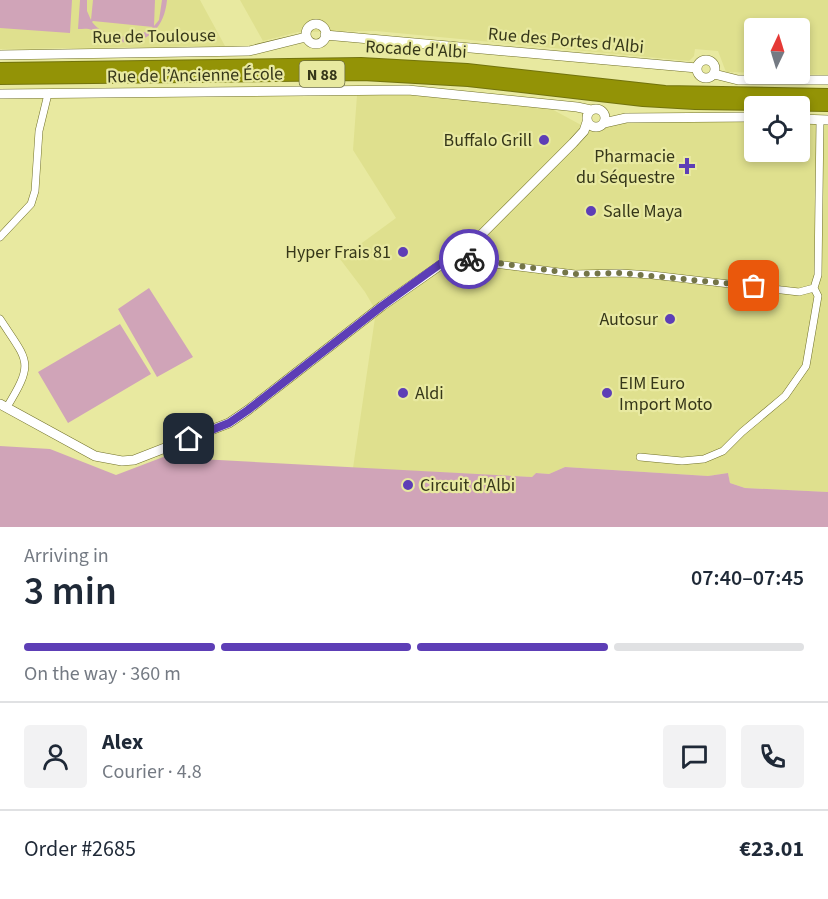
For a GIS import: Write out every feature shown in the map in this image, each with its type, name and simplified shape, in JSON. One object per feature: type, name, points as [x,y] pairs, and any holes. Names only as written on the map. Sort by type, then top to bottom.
[{"type":"highway","name":"Rocade d'Albi","points":[[0,69],[318,64],[415,66],[665,92],[828,93]]},
{"type":"highway","name":"Rocade d'Albi","points":[[0,78],[363,74],[468,80],[643,100],[824,105]]},
{"type":"street","points":[[315,25],[323,28],[325,35],[323,41],[317,44],[310,43],[306,37],[307,29],[315,25]]},
{"type":"street","name":"Rue des Portes d'Albi","points":[[325,35],[697,68]]},
{"type":"street","name":"Rue de Toulouse","points":[[0,55],[249,51],[306,37]]},
{"type":"street","points":[[710,60],[716,66],[714,74],[709,78],[703,78],[698,74],[697,68],[701,61],[710,60]]},
{"type":"street","points":[[714,74],[738,81],[828,80]]},
{"type":"street","name":"Rue de l’Ancienne École","points":[[0,94],[408,90],[569,107],[588,122],[596,109],[626,118]]},
{"type":"street","points":[[0,237],[31,204],[35,191],[39,131],[48,94]]},
{"type":"street","points":[[602,111],[605,116],[604,123]]},
{"type":"street","points":[[0,319],[25,359],[26,370],[22,381],[3,406],[95,456],[122,461],[135,460],[229,423],[275,390],[382,306],[476,240],[501,217],[588,122],[600,127],[604,123],[626,118],[744,117]]},
{"type":"street","points":[[640,457],[682,461],[704,459],[723,451],[785,396],[807,366],[818,296],[814,288],[818,275],[824,120]]},
{"type":"street","points":[[460,251],[466,259],[479,262],[575,274],[652,275],[799,291],[814,288]]},
{"type":"shaded area","points":[[0,0],[200,0],[225,46],[0,49]]},
{"type":"shaded area","points":[[0,0],[72,0],[70,33],[0,28]]},
{"type":"shaded area","points":[[80,0],[87,0],[87,11],[91,20],[93,0],[155,0],[154,26],[159,20],[162,0],[167,0],[161,22],[148,36],[140,40],[120,42],[106,38],[90,29],[78,29]],"holes":[[[93,21],[153,27],[138,35],[121,36],[105,32]]]},
{"type":"shaded area","points":[[240,0],[828,0],[828,75],[810,74],[810,18],[744,18],[744,73],[726,72],[718,51],[695,49],[694,56],[689,61],[376,31],[298,32],[263,41]]},
{"type":"shaded area","points":[[357,95],[429,95],[546,106],[583,126],[613,122],[744,120],[744,162],[810,162],[810,122],[828,123],[828,492],[745,488],[730,483],[728,473],[708,476],[565,467],[549,474],[536,473],[532,477],[353,468],[376,311],[340,259],[396,218],[353,150]]},
{"type":"shaded area","points":[[149,288],[193,357],[157,377],[118,309]]},
{"type":"shaded area","points":[[120,324],[151,374],[68,423],[38,372]]},
{"type":"shaded area","name":"Circuit d'Albi","points":[[200,443],[200,459],[532,477],[536,473],[549,474],[565,467],[708,476],[728,473],[730,483],[745,488],[828,492],[828,527],[0,527],[0,446],[50,449],[116,475]]},
{"type":"way so far","points":[[469,259],[575,274],[652,275],[754,286]]},
{"type":"place","name":"Buffalo Grill","points":[[544,140]]},
{"type":"place","name":"Pharmacie du Séquestre","points":[[687,166]]},
{"type":"place","name":"Salle Maya","points":[[591,211]]},
{"type":"place","name":"Hyper Frais 81","points":[[403,252]]},
{"type":"place","name":"Autosur","points":[[670,319]]},
{"type":"place","name":"Aldi","points":[[403,393]]},
{"type":"place","name":"EIM Euro Import Moto","points":[[607,393]]},
{"type":"place","name":"Circuit d'Albi","points":[[408,485]]},
{"type":"route","points":[[189,439],[229,423],[248,410],[382,306],[454,254],[460,251],[466,259],[469,259]]}]
